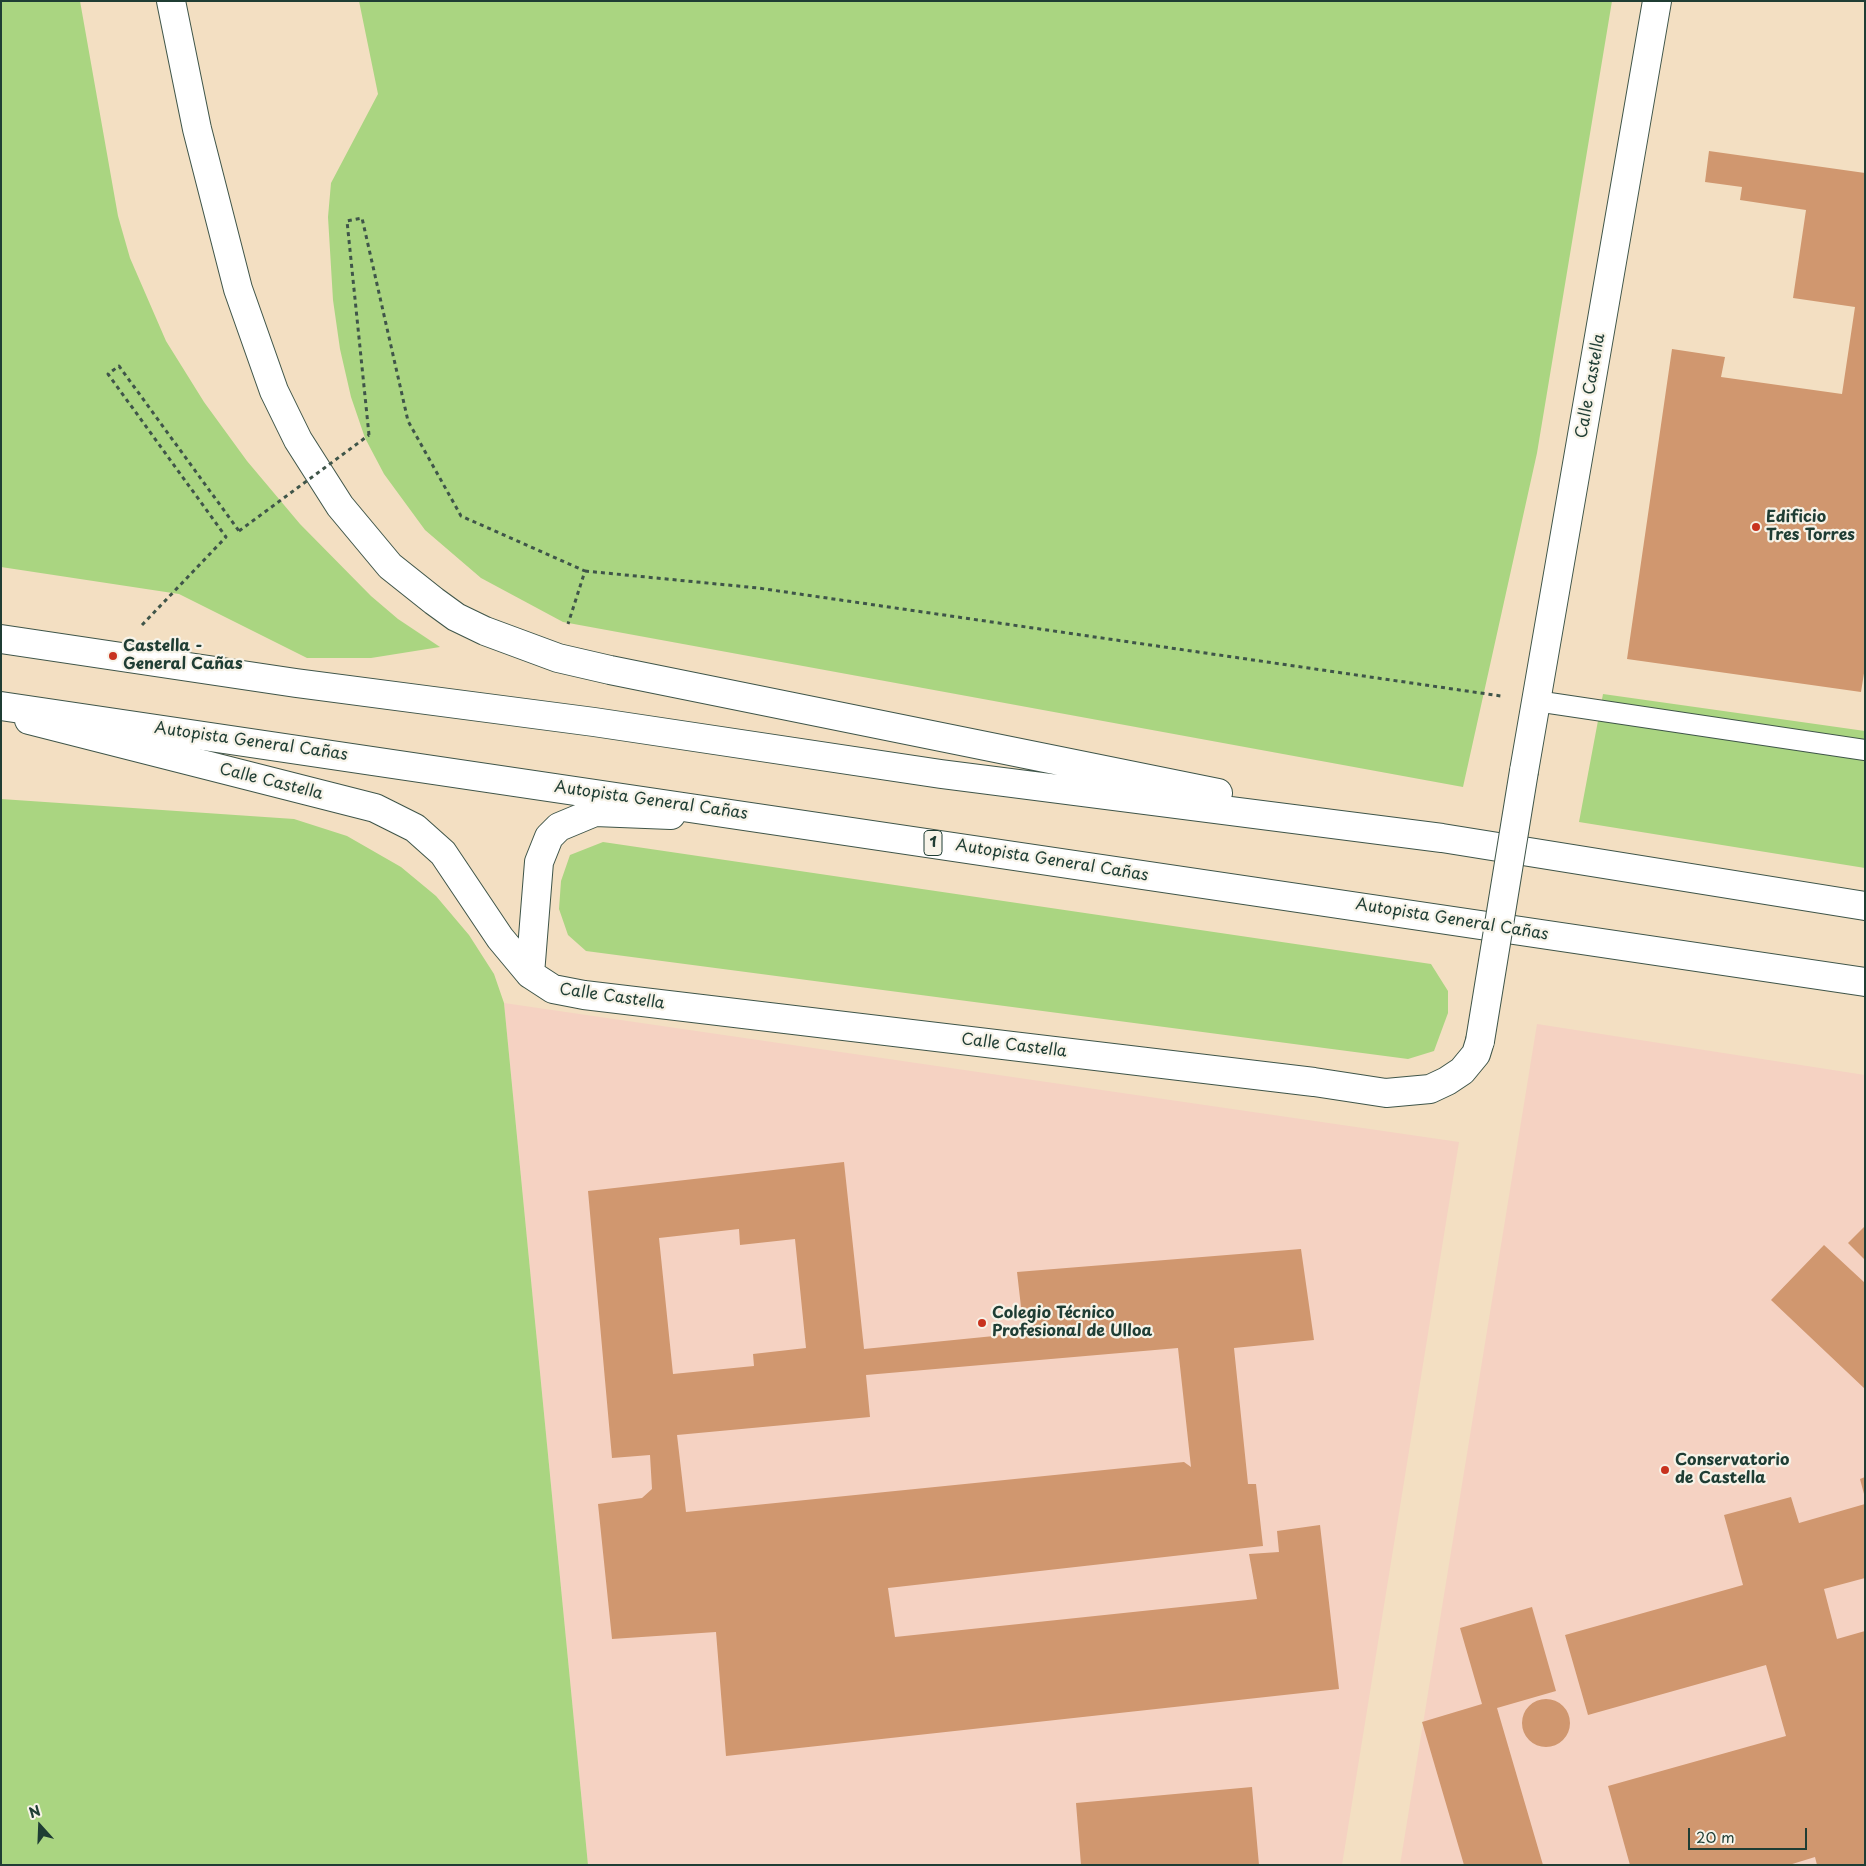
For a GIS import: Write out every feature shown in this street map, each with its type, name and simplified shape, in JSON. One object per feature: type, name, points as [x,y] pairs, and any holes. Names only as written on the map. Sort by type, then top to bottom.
[{"type":"main road","points":[[171,1],[197,129],[238,288],[274,391],[298,440],[340,506],[390,566],[456,617],[485,631],[558,658],[620,672],[1442,838]]},
{"type":"main road","name":"Calle Castella","points":[[1,713],[383,812],[414,828],[443,853],[500,938],[530,974],[553,989],[584,995],[1314,1082],[1386,1093],[1430,1088],[1447,1081],[1462,1071],[1476,1054],[1480,1041],[1524,771],[1657,1]]},
{"type":"main road","points":[[1,639],[296,683],[603,723],[941,774],[1442,838],[1865,906]]},
{"type":"main road","name":"Autopista General Cañas","points":[[1,706],[1865,982]]},
{"type":"main road","points":[[530,974],[539,862],[549,837],[559,827],[595,812],[766,818]]},
{"type":"lane","points":[[1536,701],[1865,750]]},
{"type":"path","points":[[113,656],[226,538],[108,374],[119,366],[239,531],[369,435],[347,221],[362,218],[408,421],[461,516],[585,571],[758,588],[1536,701]]},
{"type":"path","points":[[558,658],[585,571]]},
{"type":"shaded area","name":"Colegio Técnico Profesional de Ulloa","points":[[504,1003],[1459,1142],[1342,1865],[588,1865]]},
{"type":"shaded area","name":"Conservatorio de Castella","points":[[1537,1024],[1865,1075],[1865,1865],[1400,1865]]},
{"type":"green space","points":[[1,1],[80,1],[118,216],[130,258],[166,341],[204,402],[247,461],[300,524],[371,596],[398,619],[440,647],[371,658],[307,658],[179,594],[1,567]]},
{"type":"green space","points":[[359,1],[1612,1],[1537,453],[1463,787],[563,622],[481,578],[425,530],[384,474],[365,438],[351,397],[340,349],[333,300],[328,217],[331,183],[378,94]]},
{"type":"green space","points":[[1603,694],[1865,731],[1865,868],[1579,822]]},
{"type":"green space","points":[[1,799],[294,819],[347,836],[401,867],[436,896],[469,935],[494,974],[504,1003],[588,1865],[1,1865]]},
{"type":"green space","points":[[603,842],[1431,964],[1448,991],[1448,1013],[1434,1051],[1408,1059],[586,951],[568,935],[559,909],[561,881],[570,855]]},
{"type":"building","name":"Edificio Tres Torres","points":[[1709,151],[1865,173],[1865,667],[1861,692],[1627,659],[1672,349],[1725,357],[1721,377],[1842,394],[1855,307],[1793,298],[1806,210],[1740,200],[1742,187],[1705,182]]},
{"type":"building","points":[[844,1162],[864,1349],[1024,1333],[1017,1272],[1301,1249],[1314,1340],[1234,1348],[1248,1484],[1256,1484],[1263,1546],[888,1588],[895,1637],[1257,1599],[1249,1554],[1279,1552],[1277,1531],[1320,1525],[1339,1689],[726,1756],[716,1632],[612,1639],[598,1504],[642,1498],[652,1489],[650,1455],[612,1458],[588,1191]],"holes":[[[739,1229],[740,1245],[795,1239],[806,1348],[753,1354],[754,1366],[673,1374],[659,1238]],[[1178,1348],[1191,1467],[1184,1462],[686,1512],[677,1435],[870,1417],[866,1375]]]},
{"type":"building","points":[[1865,1226],[1865,1260],[1848,1243]]},
{"type":"building","points":[[1824,1245],[1865,1283],[1865,1389],[1771,1300]]},
{"type":"building","points":[[1865,1477],[1865,1494],[1864,1494],[1860,1479]]},
{"type":"building","points":[[1791,1497],[1799,1523],[1865,1504],[1865,1578],[1824,1589],[1837,1639],[1865,1631],[1865,1865],[1817,1865],[1815,1857],[1789,1865],[1630,1865],[1608,1786],[1786,1736],[1766,1665],[1588,1715],[1565,1635],[1743,1585],[1724,1515]]},
{"type":"building","points":[[1532,1607],[1556,1691],[1497,1708],[1543,1865],[1464,1865],[1422,1722],[1482,1704],[1460,1628]]},
{"type":"building","points":[[1541,1699],[1551,1699],[1563,1706],[1570,1718],[1570,1728],[1563,1740],[1551,1747],[1541,1747],[1533,1743],[1526,1736],[1522,1728],[1522,1718],[1526,1710],[1533,1703]]},
{"type":"building","points":[[1252,1787],[1259,1865],[1081,1865],[1076,1803]]},
{"type":"place","name":"Edificio Tres Torres","points":[[1756,527]]},
{"type":"place","name":"Castella - General Cañas","points":[[113,656]]},
{"type":"place","name":"Colegio Técnico Profesional de Ulloa","points":[[982,1323]]},
{"type":"place","name":"Conservatorio de Castella","points":[[1665,1470]]}]
